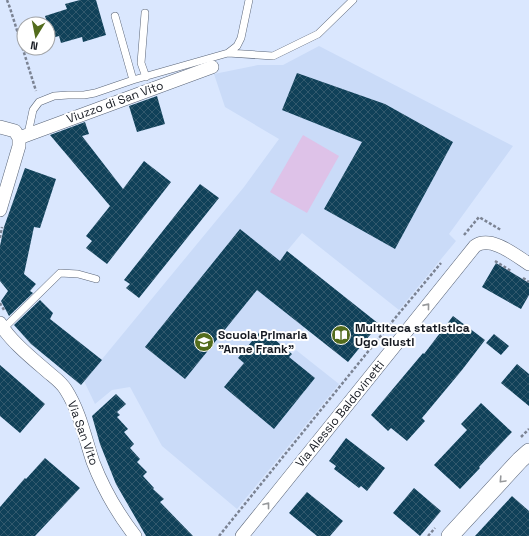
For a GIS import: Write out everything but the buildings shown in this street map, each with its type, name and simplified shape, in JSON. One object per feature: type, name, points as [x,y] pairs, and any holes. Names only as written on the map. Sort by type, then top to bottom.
[{"type":"street","name":"Viuzzo di San Vito","points":[[25,136],[212,67]]},
{"type":"street","points":[[0,126],[25,136],[19,146],[0,210]]},
{"type":"street","name":"Via Alessio Baldovinetti","points":[[242,536],[475,246],[482,242],[497,245],[529,264]]},
{"type":"street","name":"Via San Vito","points":[[2,326],[24,350],[65,388],[81,422],[103,484],[119,514],[135,536]]},
{"type":"street","points":[[450,536],[529,452]]},
{"type":"lane","points":[[228,53],[237,46],[241,38],[249,0]]},
{"type":"lane","points":[[25,136],[29,129],[33,110],[39,102],[54,96],[95,93],[133,80],[228,53],[273,56],[318,34],[353,0]]},
{"type":"lane","points":[[145,13],[140,63],[146,77]]},
{"type":"lane","points":[[115,16],[133,80]]},
{"type":"lane","points":[[2,326],[60,273],[78,274],[96,279]]},
{"type":"path","points":[[7,0],[39,102]]},
{"type":"path","points":[[0,238],[2,227]]},
{"type":"shaded area","points":[[319,46],[513,146],[449,234],[456,241],[399,310],[302,233],[287,251],[280,261],[305,327],[287,350],[292,354],[296,350],[339,384],[237,509],[162,446],[130,387],[112,390],[95,404],[84,381],[244,187],[279,139],[225,107],[214,74],[258,65],[283,65]]},
{"type":"shaded area","points":[[303,135],[339,156],[307,213],[270,192]]},
{"type":"place","name":"Multiteca statistica Ugo Giusti","points":[[341,335]]},
{"type":"place","name":"Scuola Primaria \"Anne Frank\"","points":[[204,342]]}]
